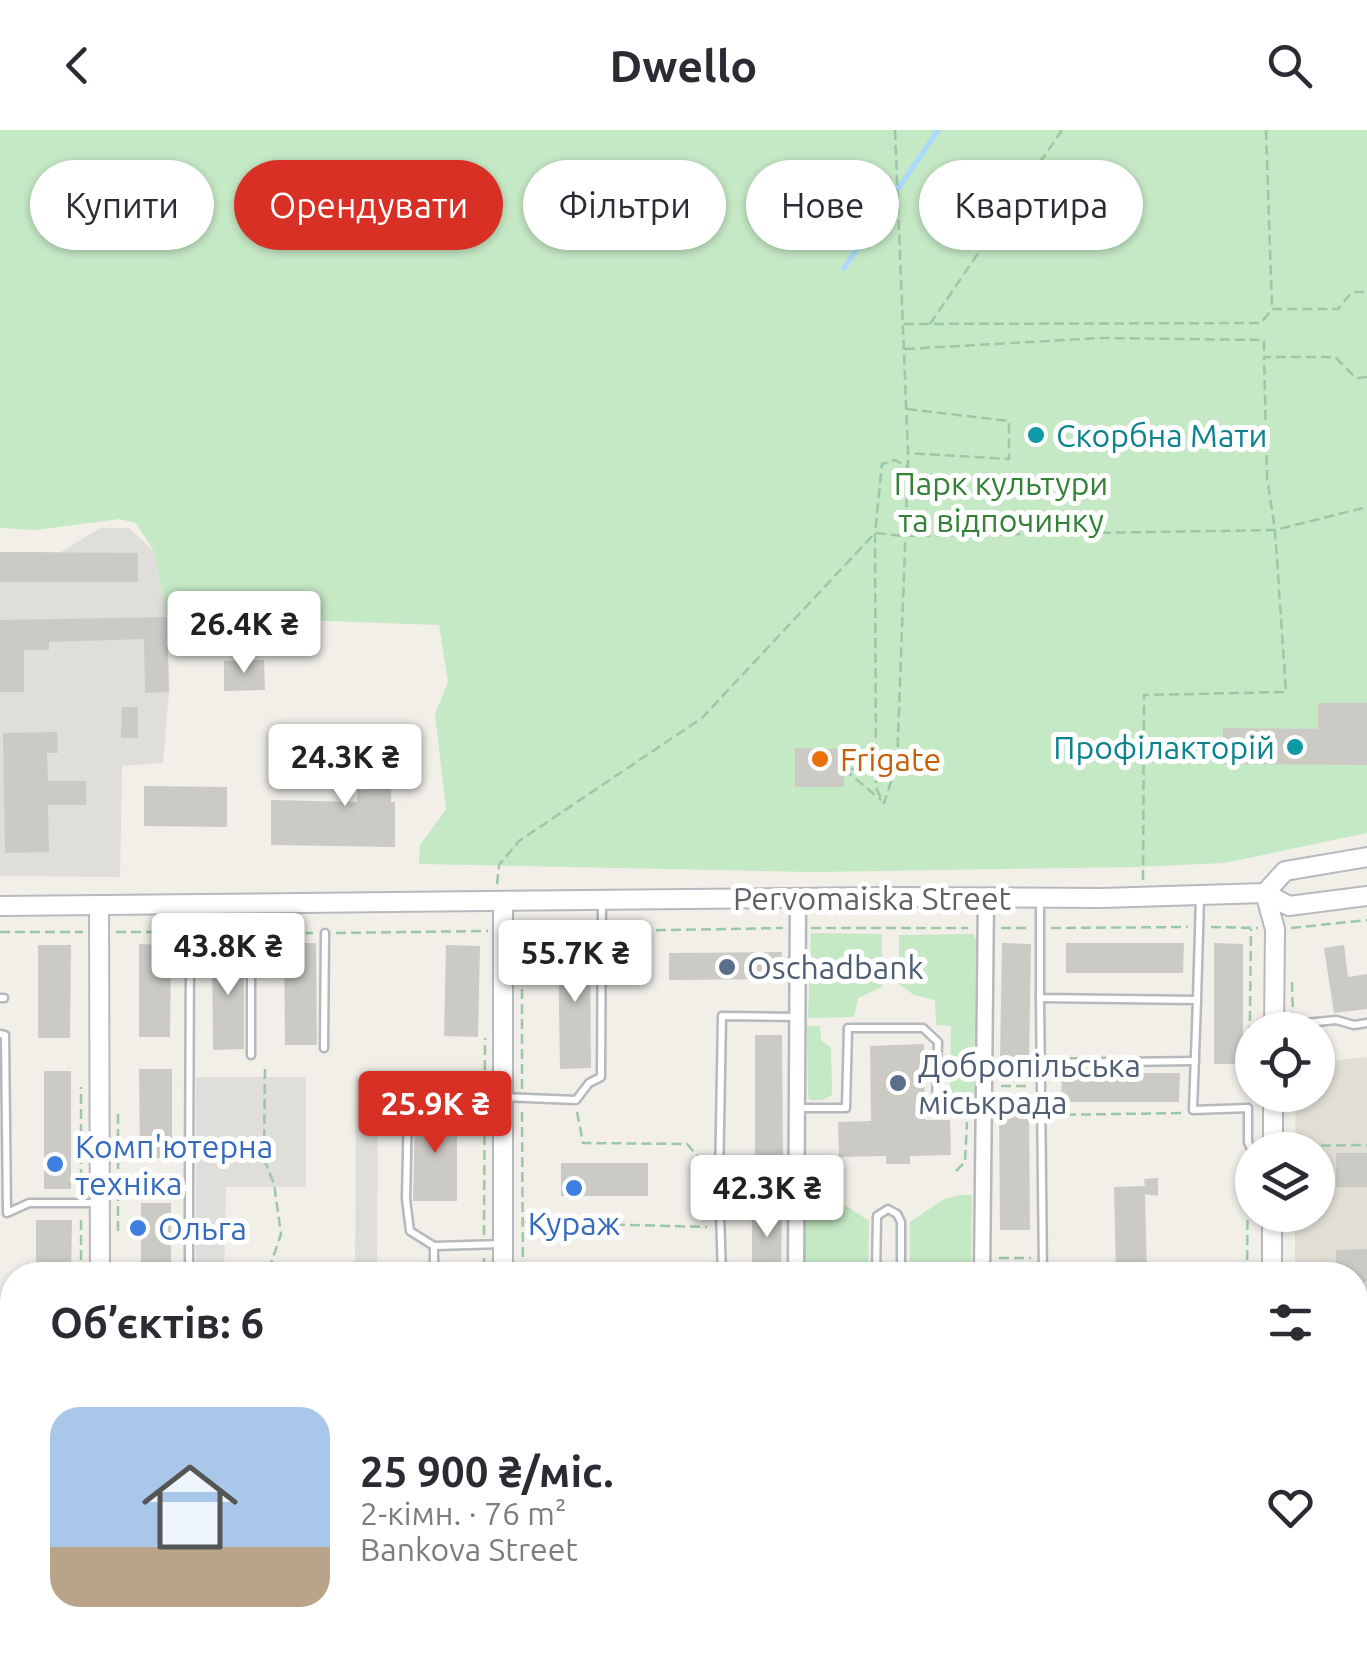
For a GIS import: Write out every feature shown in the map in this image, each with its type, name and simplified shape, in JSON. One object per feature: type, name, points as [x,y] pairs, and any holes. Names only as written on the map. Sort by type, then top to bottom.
[{"type":"main road","points":[[1274,1012],[1275,929],[1265,894],[1285,871],[1367,857]]},
{"type":"main road","name":"Pervomaiska Street","points":[[0,906],[1265,894],[1288,906],[1367,896]]},
{"type":"main road","points":[[499,901],[503,931],[504,1262]]},
{"type":"main road","points":[[99,906],[94,1199],[99,1262]]},
{"type":"main road","points":[[1272,1232],[1272,1262]]},
{"type":"street","points":[[982,1262],[986,896]]},
{"type":"street","points":[[796,1262],[798,898]]},
{"type":"lane","points":[[1200,895],[1194,1110],[1235,1108]]},
{"type":"lane","points":[[1040,898],[1042,1262]]},
{"type":"lane","points":[[504,1098],[576,1100],[588,1083],[601,1077],[602,900]]},
{"type":"lane","points":[[251,932],[251,1056]]},
{"type":"lane","points":[[324,1048],[325,932]]},
{"type":"lane","points":[[189,1262],[190,948]]},
{"type":"lane","points":[[1040,998],[1196,1000]]},
{"type":"lane","points":[[722,1262],[722,1016],[799,1018]]},
{"type":"lane","points":[[1335,1020],[1354,1025],[1367,1023]]},
{"type":"lane","points":[[797,1108],[846,1108],[848,1028],[922,1028],[938,1042],[936,1105],[982,1107]]},
{"type":"lane","points":[[0,1034],[5,1035],[4,1212],[29,1202],[188,1188]]},
{"type":"lane","points":[[1040,1063],[1195,1061]]},
{"type":"lane","points":[[408,1106],[410,1231],[434,1246],[504,1244]]},
{"type":"lane","points":[[876,1262],[877,1216],[888,1210],[897,1214],[901,1222],[900,1262]]},
{"type":"lane","points":[[434,1246],[434,1262]]},
{"type":"path","points":[[884,802],[897,764],[908,467],[894,130]]},
{"type":"path","points":[[929,326],[1062,130]]},
{"type":"path","points":[[902,324],[1262,323],[1272,309],[1266,130]]},
{"type":"path","points":[[1272,309],[1338,309],[1352,292],[1367,292]]},
{"type":"path","points":[[904,349],[1100,338],[1264,340],[1267,477],[1275,530],[1286,692],[1144,695],[1143,896]]},
{"type":"path","points":[[1264,356],[1335,357],[1356,378],[1367,377]]},
{"type":"path","points":[[906,409],[1009,421],[1009,459],[908,453]]},
{"type":"path","points":[[884,802],[876,788],[875,533],[882,464],[895,460],[908,467]]},
{"type":"path","points":[[875,533],[904,536],[1275,530],[1367,508]]},
{"type":"path","points":[[499,901],[499,864],[519,841],[702,718],[875,533]]},
{"type":"path","points":[[876,769],[844,768],[884,802]]},
{"type":"path","points":[[0,932],[1275,929],[1367,920]]},
{"type":"path","points":[[1250,1012],[1251,927]]},
{"type":"path","points":[[265,1069],[264,1160],[274,1184],[281,1234],[271,1262]]},
{"type":"path","points":[[82,1086],[94,1199],[82,1262]]},
{"type":"path","points":[[982,1086],[1040,1086]]},
{"type":"path","points":[[576,1100],[583,1143],[687,1144],[730,1196],[796,1194]]},
{"type":"path","points":[[956,1171],[964,1162],[965,1128],[970,1115],[982,1107]]},
{"type":"path","points":[[1040,1114],[1179,1114],[1194,1110]]},
{"type":"path","points":[[1335,1146],[1367,1145]]},
{"type":"path","points":[[504,1221],[722,1228]]},
{"type":"path","points":[[1246,1262],[1247,1232]]},
{"type":"path","points":[[982,1258],[1042,1257]]},
{"type":"shaded area","points":[[100,528],[129,528],[154,551],[167,615],[169,692],[163,763],[122,766],[120,877],[0,876],[0,552],[61,552]]},
{"type":"shaded area","points":[[1367,1057],[1367,1262],[1295,1262],[1295,1232],[1335,1232],[1335,1132],[1295,1132],[1296,1112],[1335,1112],[1335,1060]]},
{"type":"shaded area","points":[[196,1077],[306,1077],[306,1187],[226,1187],[224,1262],[196,1262]]},
{"type":"shaded area","points":[[356,1077],[378,1077],[377,1262],[355,1262]]},
{"type":"green space","name":"Парк культури та відпочинку","points":[[0,130],[1367,130],[1367,833],[1224,863],[1136,867],[814,872],[419,864],[420,845],[446,809],[435,714],[448,682],[439,625],[167,615],[154,551],[136,523],[119,519],[36,530],[0,528]]},
{"type":"green space","points":[[811,933],[882,934],[882,987],[858,998],[854,1017],[808,1018]]},
{"type":"green space","points":[[973,934],[976,939],[974,1094],[962,1097],[950,1093],[951,1026],[936,1025],[935,1000],[914,995],[899,984],[899,935]]},
{"type":"green space","points":[[807,1026],[820,1026],[821,1040],[831,1048],[832,1092],[822,1100],[810,1100],[808,1096]]},
{"type":"green space","points":[[819,1190],[826,1192],[869,1221],[868,1262],[803,1262],[804,1196]]},
{"type":"green space","points":[[972,1195],[971,1262],[910,1262],[910,1222],[944,1199]]},
{"type":"building","points":[[0,552],[138,553],[138,582],[0,582]]},
{"type":"building","points":[[167,617],[169,692],[145,693],[144,639],[49,642],[49,650],[24,650],[24,692],[0,692],[0,620]]},
{"type":"building","points":[[264,660],[265,690],[224,691],[224,661]]},
{"type":"building","name":"Профілакторій","points":[[1318,703],[1367,703],[1367,765],[1223,764],[1223,728],[1318,729]]},
{"type":"building","points":[[122,707],[138,707],[138,738],[121,738]]},
{"type":"building","points":[[57,732],[58,753],[47,753],[48,781],[86,781],[86,805],[48,805],[49,852],[5,853],[3,733]]},
{"type":"building","points":[[358,738],[392,738],[395,847],[271,845],[271,800],[357,802]]},
{"type":"building","name":"Frigate","points":[[795,748],[844,749],[844,787],[795,787]]},
{"type":"building","points":[[144,786],[227,787],[227,827],[144,826]]},
{"type":"building","points":[[284,943],[316,943],[317,1045],[285,1045]]},
{"type":"building","points":[[558,943],[590,943],[591,1068],[560,1069]]},
{"type":"building","points":[[1002,943],[1031,944],[1029,1062],[1000,1061]]},
{"type":"building","points":[[1066,943],[1184,943],[1183,973],[1066,973]]},
{"type":"building","points":[[1214,943],[1243,944],[1243,1012],[1235,1012],[1235,1064],[1214,1064]]},
{"type":"building","points":[[139,944],[171,945],[170,1037],[139,1037]]},
{"type":"building","points":[[38,945],[71,945],[70,1038],[38,1038]]},
{"type":"building","points":[[446,945],[480,946],[478,1037],[444,1036]]},
{"type":"building","points":[[1344,945],[1348,977],[1367,974],[1367,1009],[1334,1012],[1324,948]]},
{"type":"building","points":[[212,948],[244,948],[244,1049],[213,1050]]},
{"type":"building","points":[[782,952],[782,979],[669,980],[669,953]]},
{"type":"building","points":[[755,1035],[782,1035],[783,1159],[755,1159]]},
{"type":"building","name":"Добропільська міськрада","points":[[924,1044],[925,1120],[950,1120],[951,1155],[910,1156],[910,1164],[886,1164],[886,1156],[839,1157],[838,1122],[871,1121],[870,1046]]},
{"type":"building","points":[[139,1069],[172,1069],[172,1158],[140,1158]]},
{"type":"building","points":[[44,1071],[71,1071],[71,1189],[44,1189]]},
{"type":"building","points":[[1062,1073],[1180,1073],[1179,1102],[1061,1102]]},
{"type":"building","points":[[1029,1108],[1030,1230],[1000,1230],[999,1109]]},
{"type":"building","points":[[415,1111],[457,1111],[457,1201],[413,1201]]},
{"type":"building","points":[[1336,1153],[1367,1153],[1367,1187],[1336,1187]]},
{"type":"building","points":[[561,1163],[648,1163],[648,1196],[561,1196]]},
{"type":"building","points":[[1158,1178],[1158,1196],[1145,1194],[1147,1262],[1116,1262],[1114,1187],[1145,1186],[1144,1179]]},
{"type":"building","points":[[141,1203],[171,1203],[171,1262],[141,1262]]},
{"type":"building","points":[[752,1205],[782,1206],[781,1262],[752,1262]]},
{"type":"building","points":[[36,1220],[72,1220],[71,1262],[36,1262]]},
{"type":"building","points":[[1367,1249],[1367,1262],[1336,1262],[1336,1250]]},
{"type":"waterway","points":[[844,268],[938,130]]},
{"type":"place","name":"Скорбна Мати","points":[[1036,435]]},
{"type":"place","name":"Профілакторій","points":[[1295,747]]},
{"type":"place","name":"Frigate","points":[[820,759]]},
{"type":"place","name":"Oschadbank","points":[[727,967]]},
{"type":"place","name":"Добропільська міськрада","points":[[898,1083]]},
{"type":"place","name":"Комп'ютерна техніка","points":[[55,1164]]},
{"type":"place","name":"Кураж","points":[[574,1188]]},
{"type":"place","name":"Ольга","points":[[138,1228]]}]
